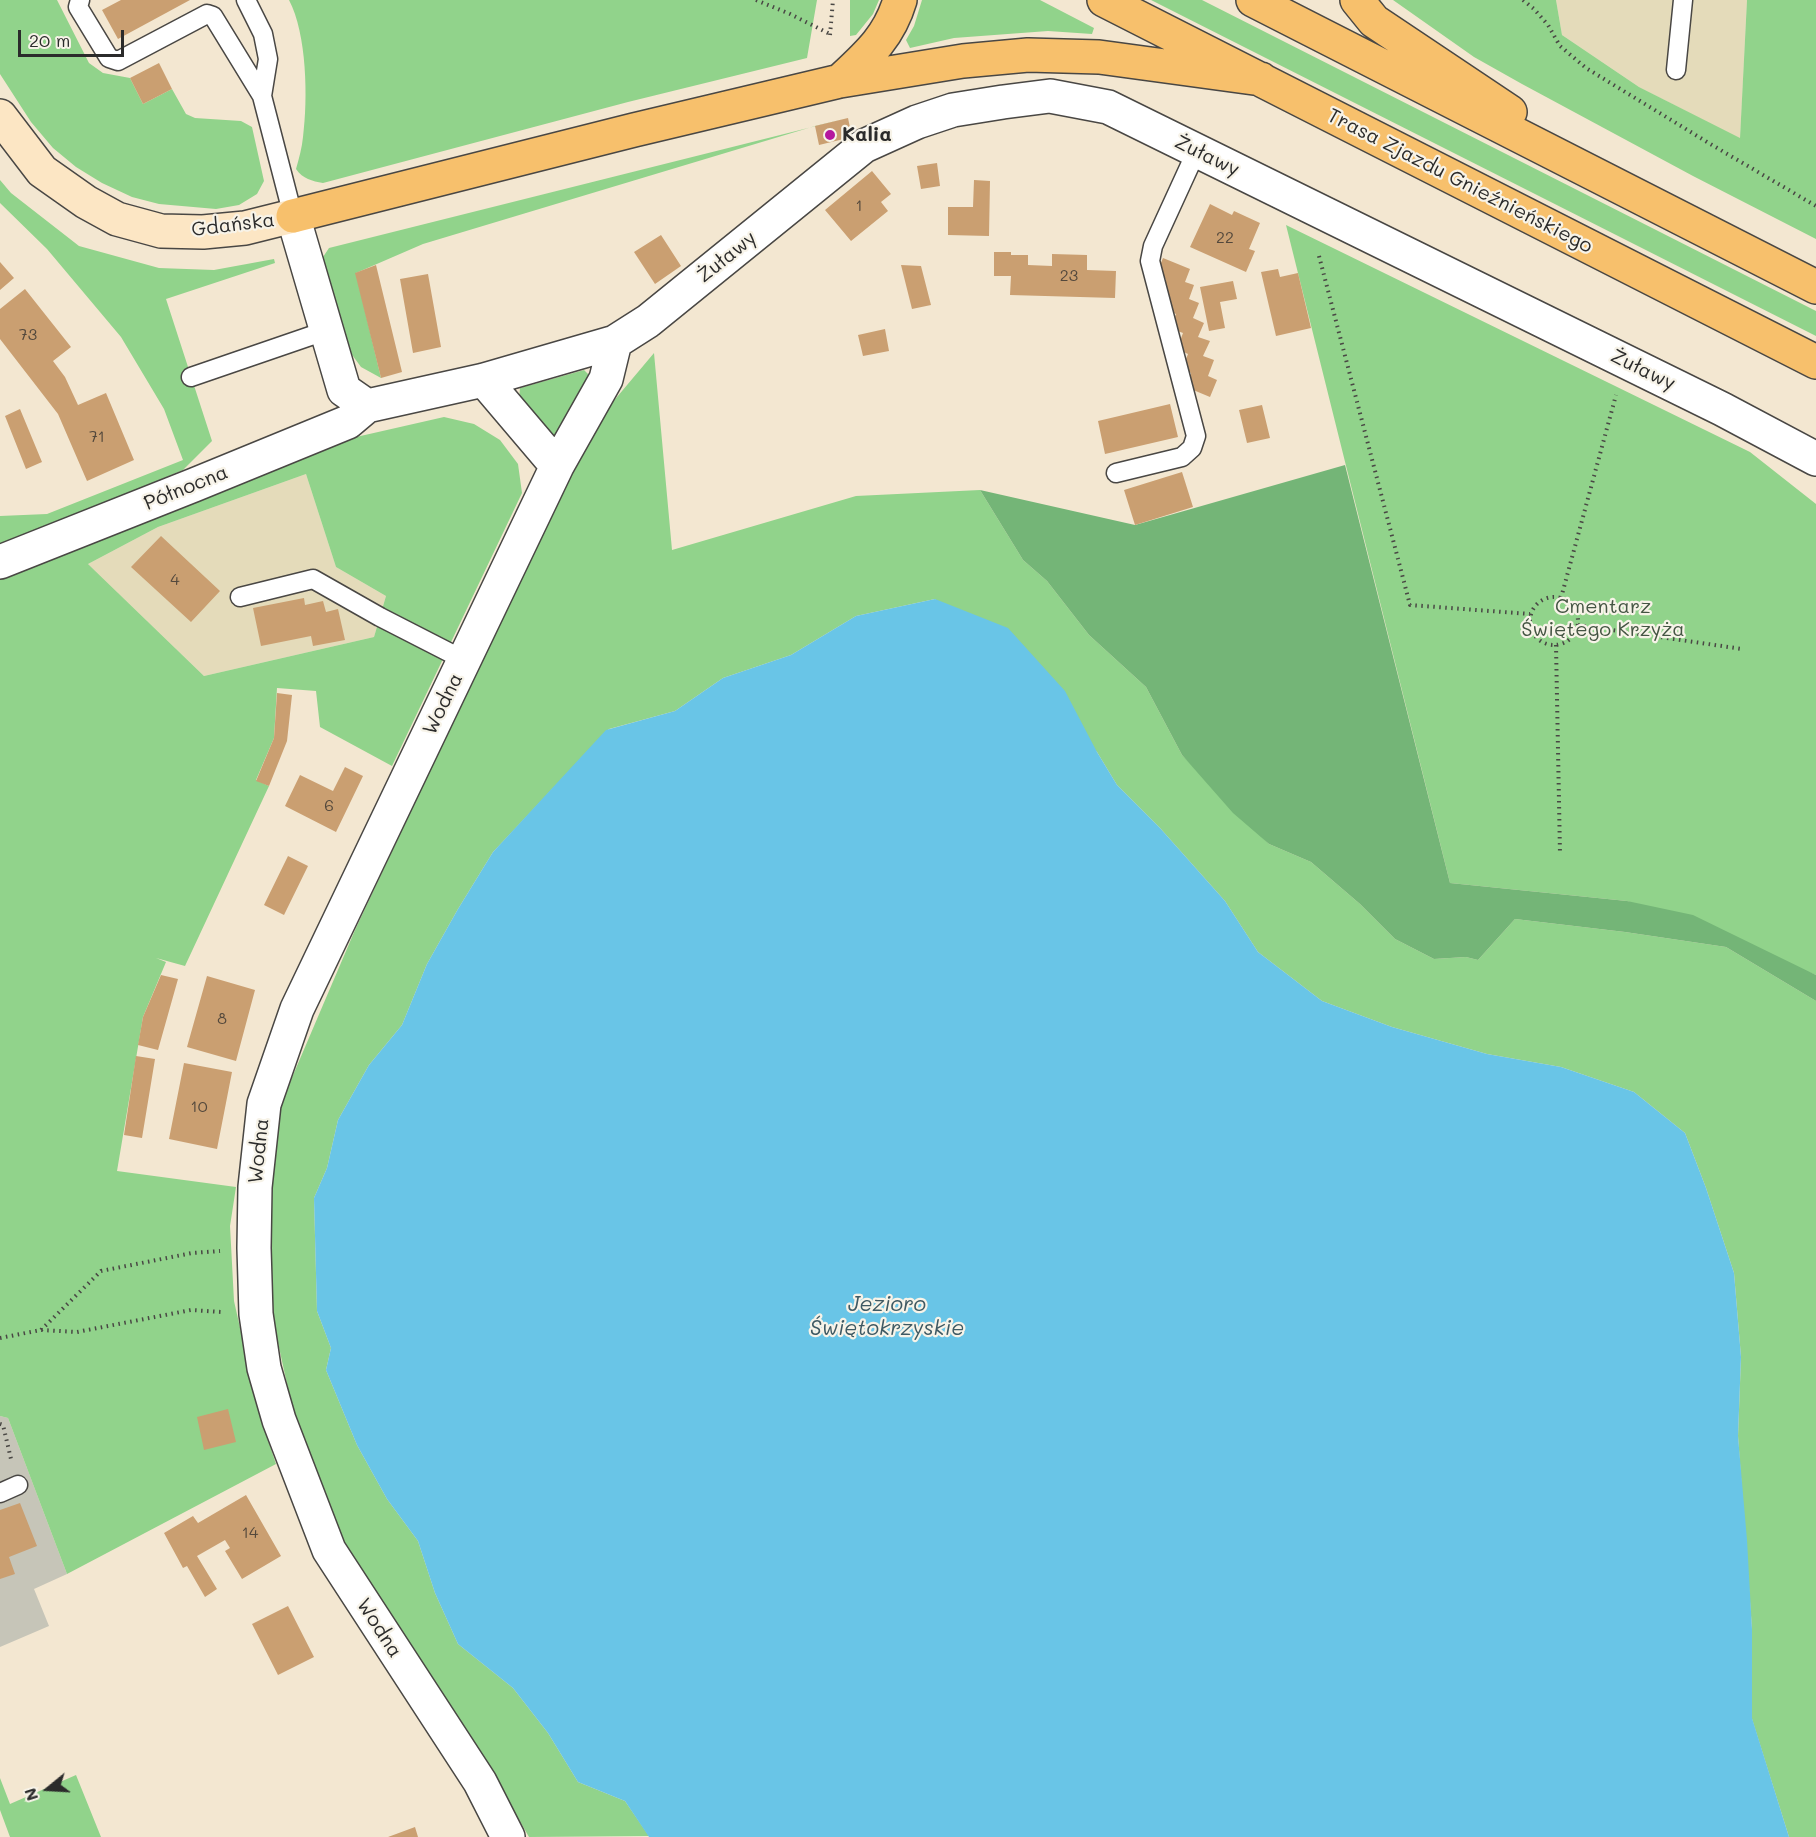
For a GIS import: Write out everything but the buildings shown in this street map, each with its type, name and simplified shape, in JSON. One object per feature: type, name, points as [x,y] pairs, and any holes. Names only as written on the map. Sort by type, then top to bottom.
[{"type":"main road","points":[[840,81],[875,48],[895,18],[900,0]]},
{"type":"main road","name":"Trasa Zjazdu Gnieźnieńskiego","points":[[1104,0],[1816,362]]},
{"type":"main road","points":[[1253,0],[1816,287]]},
{"type":"main road","points":[[1357,0],[1374,21],[1469,83],[1618,186]]},
{"type":"main road","points":[[293,216],[840,81],[963,62],[1028,56],[1099,57],[1261,79]]},
{"type":"street","name":"Żuławy","points":[[367,406],[484,380],[615,342],[648,321],[864,146],[917,122],[953,110],[1050,96],[1108,107],[1722,409],[1816,459]]},
{"type":"street","name":"Gdańska","points":[[0,116],[42,171],[86,202],[117,219],[162,231],[203,232],[245,228],[293,216]]},
{"type":"street","points":[[293,216],[344,390],[367,406]]},
{"type":"street","name":"Wodna","points":[[508,1837],[480,1782],[329,1550],[279,1420],[264,1368],[256,1314],[255,1187],[264,1104],[297,1010],[556,466],[606,379],[615,342]]},
{"type":"street","points":[[484,380],[556,466]]},
{"type":"street","name":"Północna","points":[[0,562],[348,422],[367,406]]},
{"type":"lane","points":[[80,0],[78,7],[109,58],[118,61],[207,14],[213,16],[262,96],[293,216]]},
{"type":"lane","points":[[246,0],[263,34],[268,59],[262,96]]},
{"type":"lane","points":[[1676,69],[1683,0]]},
{"type":"lane","points":[[1116,473],[1182,457],[1192,448],[1196,436],[1150,261],[1154,246],[1197,150]]},
{"type":"lane","points":[[191,377],[325,331]]},
{"type":"lane","points":[[240,597],[313,579],[380,617],[464,660]]},
{"type":"lane","points":[[0,1493],[18,1485]]},
{"type":"path","points":[[756,0],[830,34]]},
{"type":"path","points":[[832,43],[830,34],[833,0]]},
{"type":"path","points":[[1523,0],[1548,25],[1560,46],[1586,68],[1816,206]]},
{"type":"path","points":[[1319,256],[1410,605],[1530,614]]},
{"type":"path","points":[[1562,598],[1618,388]]},
{"type":"path","points":[[1546,598],[1562,598],[1568,601],[1576,611],[1578,625],[1576,633],[1564,643],[1548,644],[1535,637],[1531,630],[1530,614],[1539,602],[1546,598]]},
{"type":"path","points":[[1578,625],[1742,649]]},
{"type":"path","points":[[1556,645],[1560,854]]},
{"type":"path","points":[[41,1330],[101,1271],[192,1253],[254,1248]]},
{"type":"path","points":[[0,1338],[41,1330],[77,1332],[191,1310],[256,1314]]},
{"type":"path","points":[[0,1424],[3,1425],[18,1485]]},
{"type":"shaded area","points":[[1556,0],[1747,0],[1740,139],[1639,87],[1562,35]]},
{"type":"shaded area","points":[[306,474],[336,567],[386,596],[374,637],[204,676],[88,564],[158,527]]},
{"type":"shaded area","points":[[0,1416],[8,1418],[67,1574],[34,1589],[49,1626],[0,1647]]},
{"type":"green space","points":[[0,0],[57,0],[89,63],[103,73],[130,78],[143,104],[172,89],[186,114],[195,118],[241,121],[252,127],[264,181],[257,194],[239,205],[216,209],[159,204],[132,197],[102,183],[76,167],[53,148],[31,122],[0,74]]},
{"type":"green space","points":[[289,0],[817,0],[807,58],[628,102],[323,183],[308,179],[296,169],[303,141],[306,86],[303,48],[295,14]]},
{"type":"green space","points":[[850,0],[879,0],[873,14],[856,35],[850,36]]},
{"type":"green space","points":[[922,0],[1040,0],[1094,28],[1092,34],[1048,31],[954,38],[910,48],[906,40],[914,26]]},
{"type":"green space","points":[[1151,0],[1202,0],[1816,311],[1816,336]]},
{"type":"green space","points":[[1393,0],[1556,0],[1562,35],[1639,87],[1740,138],[1747,0],[1816,0],[1816,239],[1693,176],[1474,57]]},
{"type":"green space","points":[[810,128],[423,244],[356,273],[381,378],[361,367],[350,352],[323,257],[329,248]]},
{"type":"green space","points":[[0,180],[11,193],[79,246],[159,268],[214,270],[274,259],[275,263],[166,299],[212,441],[183,470],[15,541],[0,545],[0,516],[47,514],[183,460],[164,409],[121,337],[47,249],[0,203]]},
{"type":"green space","name":"Cmentarz Świętego Krzyża","points":[[1286,225],[1750,452],[1816,504],[1816,975],[1627,901],[1450,883]]},
{"type":"green space","points":[[654,353],[672,550],[856,496],[980,490],[1023,560],[1047,581],[1089,635],[1146,687],[1182,755],[1269,844],[1311,862],[1360,904],[1395,939],[1434,959],[1466,957],[1478,960],[1515,919],[1625,932],[1726,947],[1816,1001],[1816,1837],[1789,1837],[1752,1719],[1752,1629],[1738,1436],[1741,1357],[1734,1273],[1685,1133],[1634,1092],[1561,1067],[1487,1054],[1392,1027],[1322,1001],[1258,952],[1225,901],[1160,828],[1117,785],[1097,752],[935,599],[856,616],[791,655],[723,678],[675,711],[609,729],[493,852],[427,964],[402,1025],[369,1065],[338,1120],[327,1168],[314,1198],[317,1311],[331,1348],[326,1370],[357,1445],[387,1499],[418,1541],[435,1593],[458,1644],[513,1688],[548,1733],[578,1782],[625,1801],[649,1836],[529,1837],[493,1775],[340,1537],[294,1416],[268,1297],[267,1223],[279,1108],[355,930],[550,515],[601,416]]},
{"type":"green space","points":[[584,370],[592,378],[557,435],[550,436],[519,399],[520,388]]},
{"type":"green space","points":[[444,417],[474,424],[500,440],[518,464],[522,493],[392,766],[320,727],[316,691],[277,688],[274,738],[256,780],[269,786],[185,966],[156,958],[166,962],[143,1017],[117,1171],[236,1187],[230,1226],[234,1301],[260,1416],[276,1464],[67,1574],[8,1418],[0,1416],[0,576],[343,440]],"holes":[[[306,474],[336,567],[386,596],[374,637],[204,676],[88,564],[158,527]]]},
{"type":"green space","points":[[1345,465],[1450,883],[1627,901],[1693,915],[1816,975],[1816,1001],[1726,947],[1625,932],[1515,919],[1478,960],[1466,957],[1434,959],[1395,939],[1360,904],[1311,862],[1269,844],[1233,813],[1182,755],[1146,687],[1089,635],[1047,581],[1023,560],[980,490],[1135,525]]},
{"type":"green space","points":[[76,1775],[101,1837],[10,1837],[0,1810],[0,1778],[10,1804]]},
{"type":"water","name":"Jezioro Świętokrzyskie","points":[[935,599],[1008,628],[1065,691],[1117,785],[1160,828],[1225,901],[1258,952],[1322,1001],[1392,1027],[1487,1054],[1561,1067],[1634,1092],[1685,1133],[1734,1273],[1741,1357],[1738,1436],[1752,1629],[1752,1718],[1789,1837],[649,1837],[625,1801],[578,1782],[548,1733],[513,1688],[458,1644],[435,1593],[418,1541],[387,1499],[357,1445],[326,1370],[331,1348],[317,1311],[314,1198],[327,1168],[338,1120],[369,1065],[402,1025],[427,964],[493,852],[606,730],[675,711],[723,678],[791,655],[856,616]]},
{"type":"place","name":"Kalia","points":[[830,135]]}]
